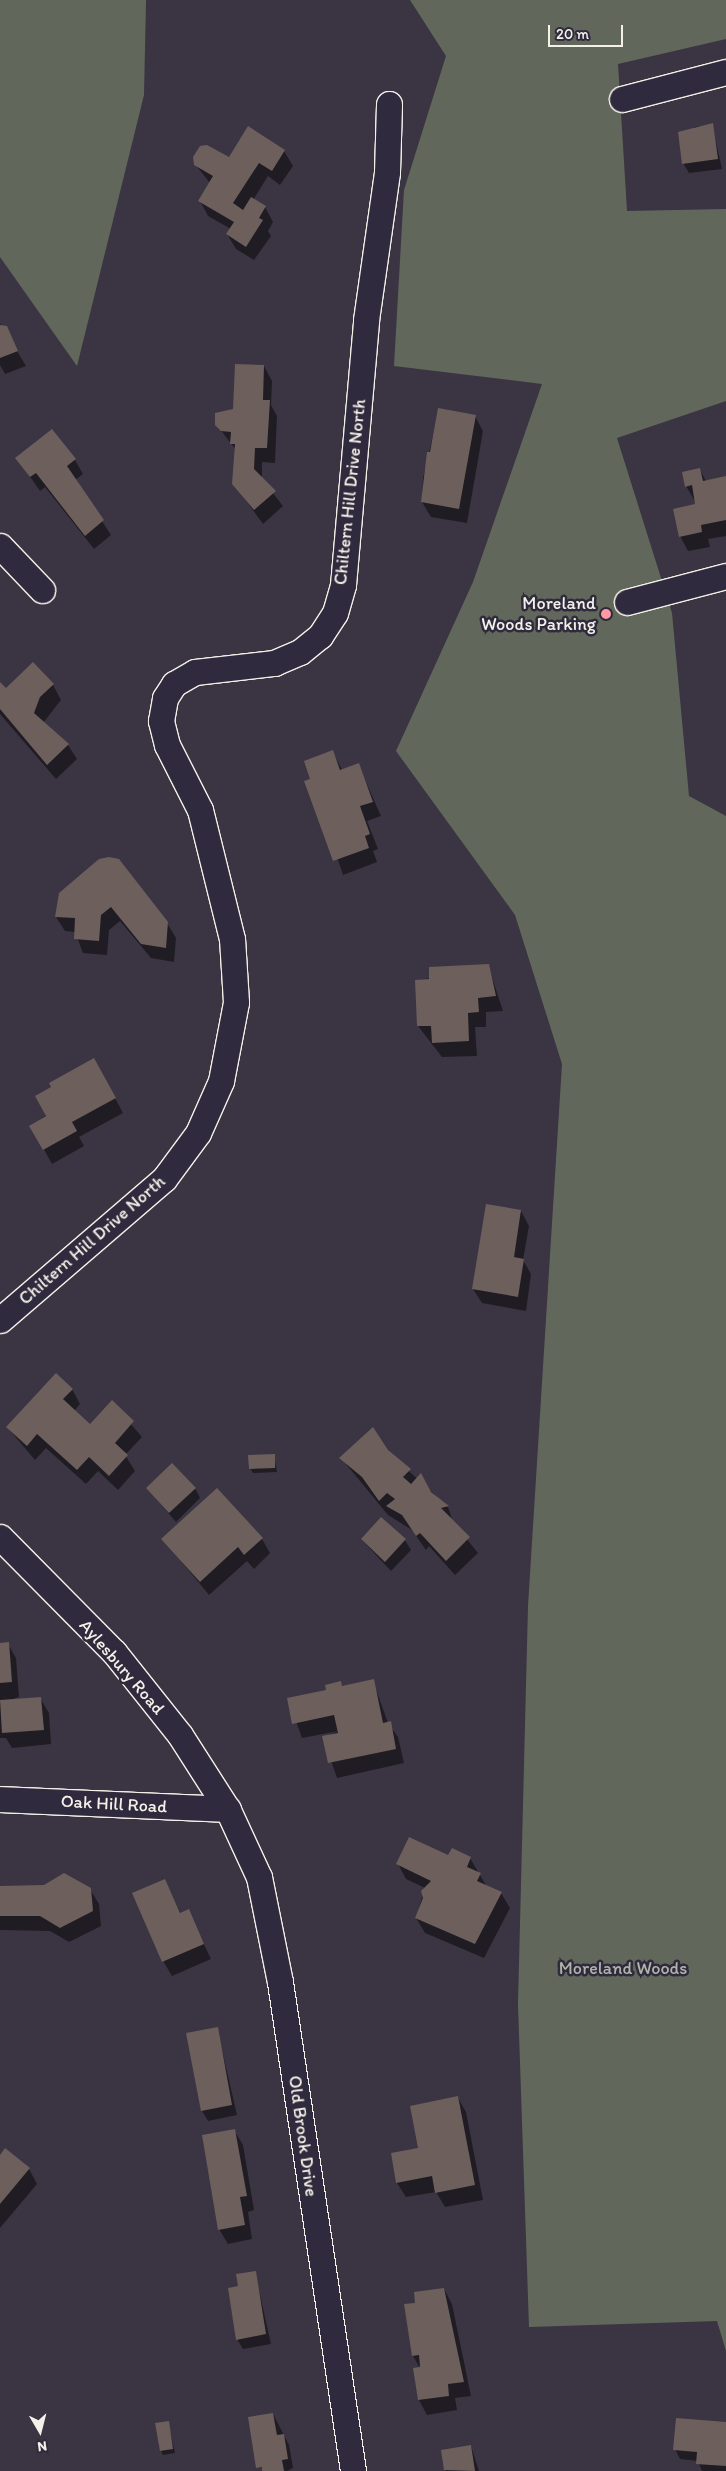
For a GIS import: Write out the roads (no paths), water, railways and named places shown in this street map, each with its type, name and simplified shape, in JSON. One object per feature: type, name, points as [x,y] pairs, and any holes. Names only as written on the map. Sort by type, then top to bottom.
[{"type":"street","points":[[622,99],[726,72]]},
{"type":"street","name":"Chiltern Hill Drive North","points":[[0,1320],[164,1178],[198,1133],[221,1081],[236,1002],[232,939],[200,810],[167,745],[161,721],[165,698],[174,684],[195,672],[274,663],[300,652],[320,636],[334,613],[343,585],[366,320],[387,172],[389,104]]},
{"type":"street","points":[[0,546],[42,590]]},
{"type":"street","points":[[627,602],[726,576]]},
{"type":"street","name":"Aylesbury Road","points":[[0,1537],[114,1652],[180,1735],[228,1809]]},
{"type":"street","name":"Oak Hill Road","points":[[0,1799],[228,1809]]},
{"type":"street","name":"Old Brook Drive","points":[[228,1809],[259,1877],[268,1911],[353,2471]]},
{"type":"place","name":"Moreland Woods Parking","points":[[606,614]]},
{"type":"park label","name":"Moreland Woods","points":[[623,1968]]}]
